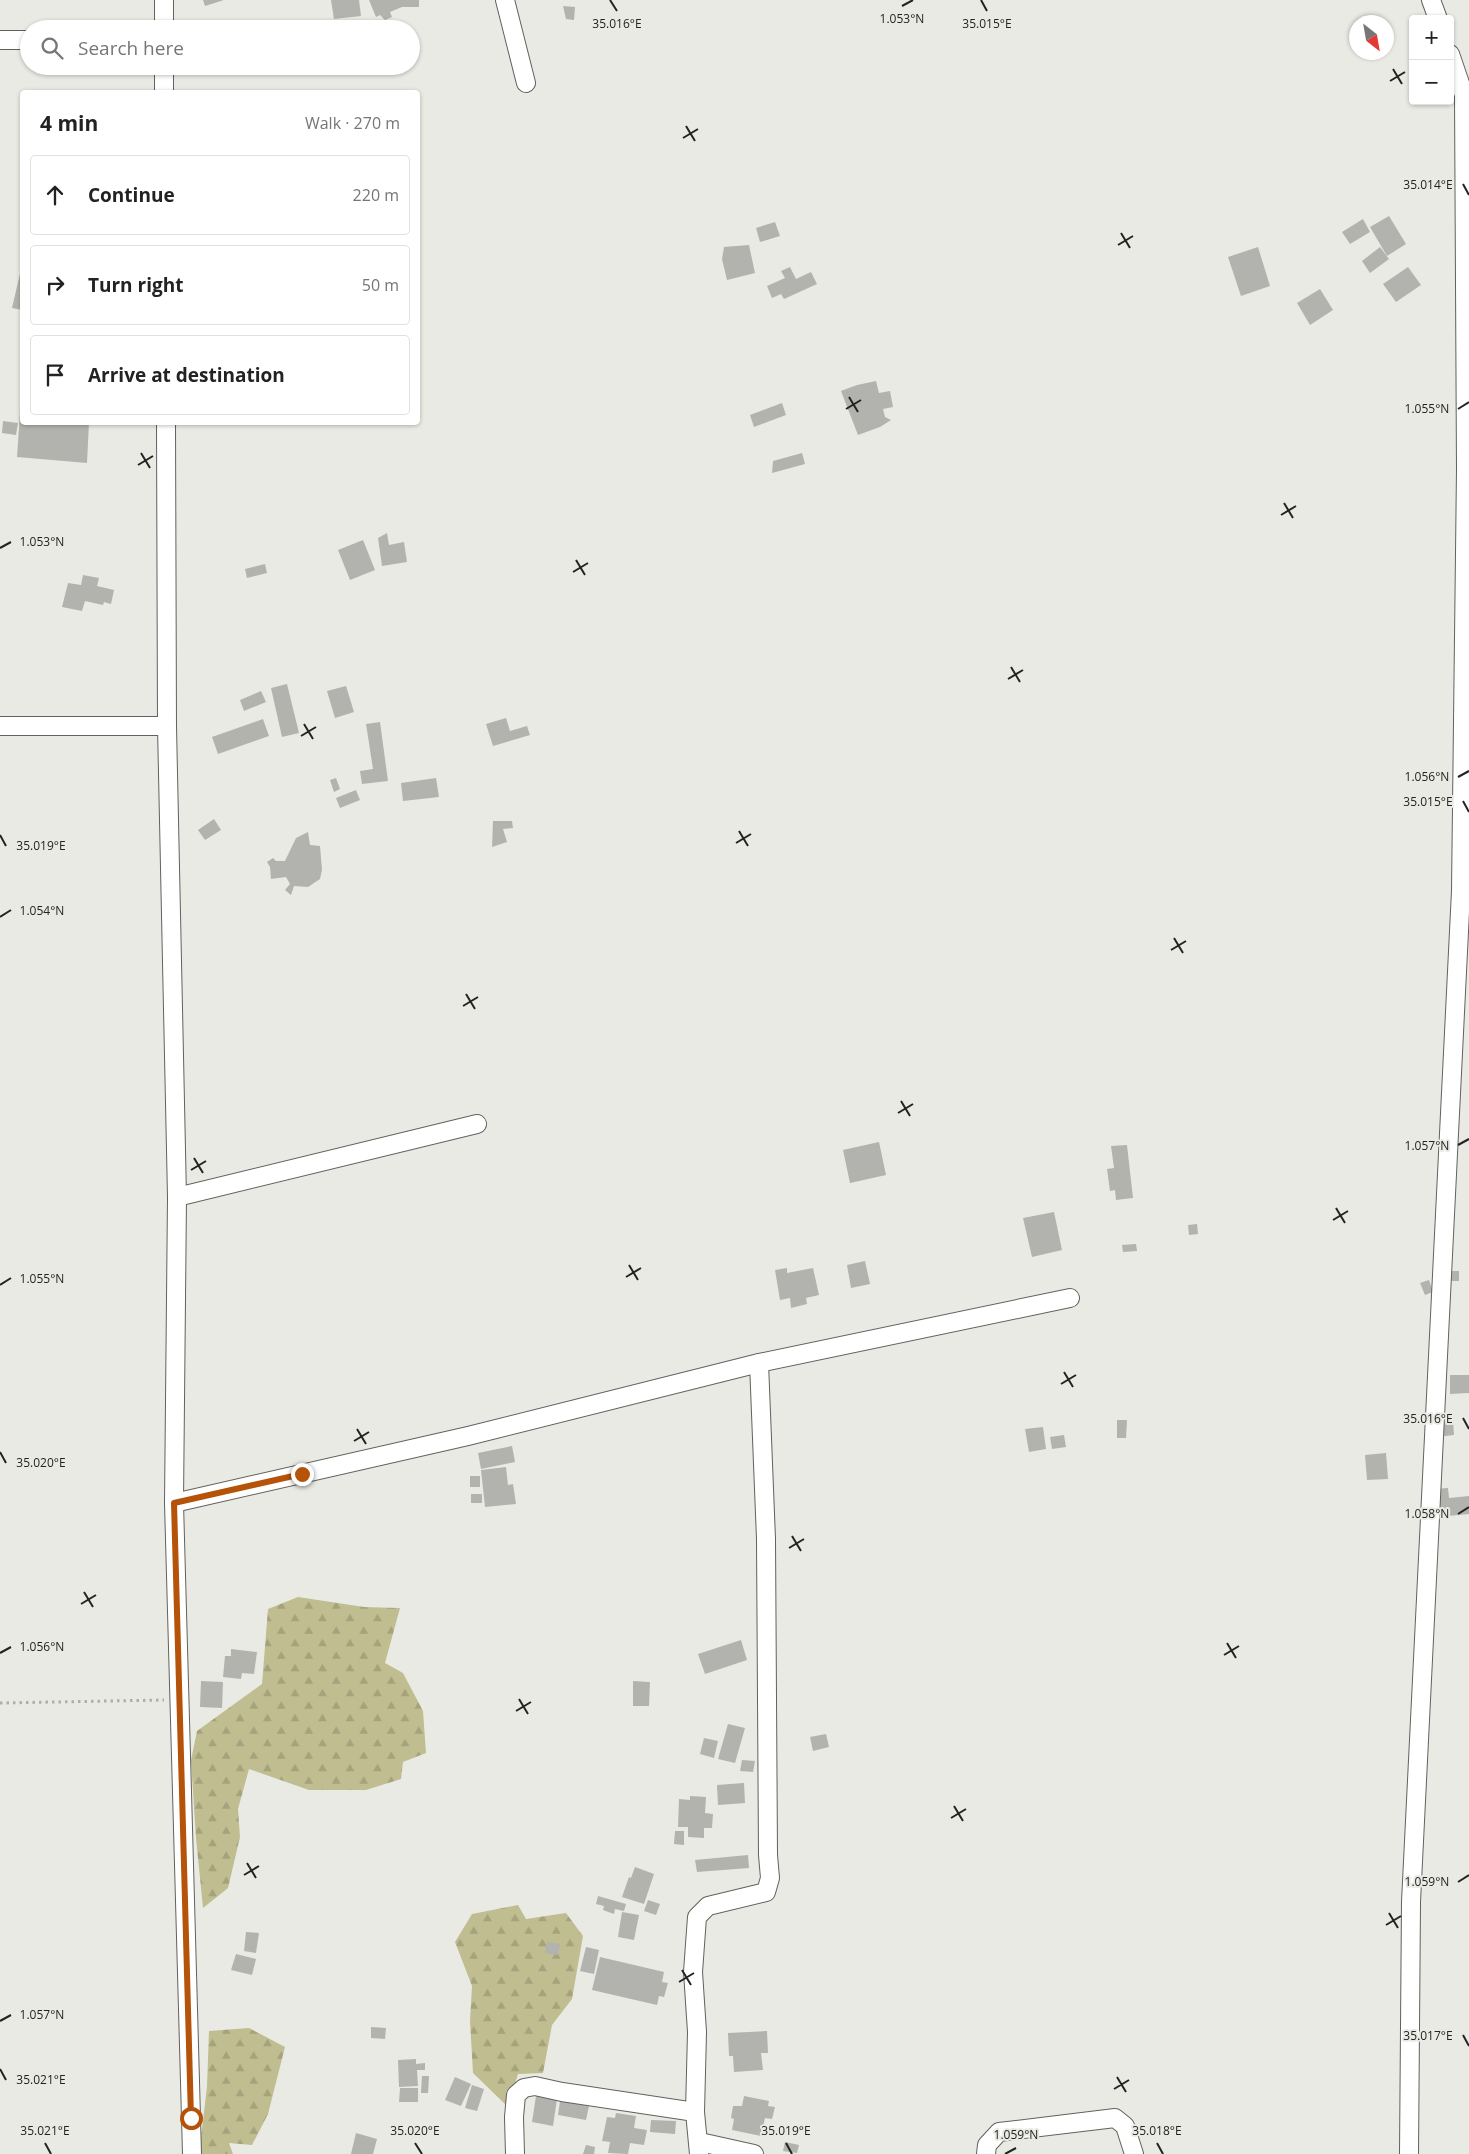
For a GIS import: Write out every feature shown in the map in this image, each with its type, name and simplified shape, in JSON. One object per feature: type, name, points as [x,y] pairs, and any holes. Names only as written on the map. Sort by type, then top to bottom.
[{"type":"street","points":[[164,0],[164,20]]},
{"type":"street","points":[[504,0],[526,83]]},
{"type":"street","points":[[1431,0],[1437,15]]},
{"type":"street","points":[[0,40],[20,40]]},
{"type":"street","points":[[1409,2154],[1411,1902],[1464,922],[1466,469],[1464,94],[1452,60]]},
{"type":"street","points":[[164,75],[164,90]]},
{"type":"street","points":[[166,425],[167,726],[177,1197],[174,1503],[192,2154]]},
{"type":"street","points":[[0,726],[167,726]]},
{"type":"street","points":[[177,1197],[476,1124]]},
{"type":"street","points":[[174,1503],[468,1436],[759,1363],[1070,1298]]},
{"type":"street","points":[[754,2154],[700,2148],[696,2112],[697,2032],[693,1972],[697,1917],[708,1906],[766,1892],[770,1878],[768,1855],[766,1539],[759,1363]]},
{"type":"street","points":[[515,2154],[514,2117],[516,2095],[524,2088],[535,2086],[562,2092],[696,2112]]},
{"type":"street","points":[[986,2154],[987,2145],[1000,2132],[1115,2118],[1126,2126],[1134,2154]]},
{"type":"path","points":[[0,1703],[179,1700]]},
{"type":"green space","points":[[298,1597],[364,1607],[400,1608],[385,1663],[403,1673],[423,1711],[426,1753],[403,1762],[401,1779],[366,1790],[309,1790],[249,1769],[238,1809],[240,1837],[228,1888],[203,1908],[191,1760],[197,1731],[262,1684],[268,1609]]},
{"type":"green space","points":[[518,1905],[526,1919],[566,1913],[583,1936],[572,1999],[552,2025],[543,2073],[518,2074],[508,2107],[473,2073],[470,2021],[472,1986],[455,1942],[472,1914]]},
{"type":"green space","points":[[249,2028],[285,2047],[268,2114],[252,2145],[229,2143],[233,2154],[199,2154],[207,2087],[209,2031]]},
{"type":"building","points":[[203,0],[224,0],[205,6]]},
{"type":"building","points":[[331,0],[359,0],[361,16],[334,19]]},
{"type":"building","points":[[369,0],[419,0],[419,7],[402,7],[390,12],[392,17],[385,20],[380,15],[376,17]]},
{"type":"building","points":[[563,6],[575,7],[574,20],[566,19]]},
{"type":"building","points":[[1389,216],[1406,244],[1387,256],[1370,227]]},
{"type":"building","points":[[1363,219],[1370,232],[1350,244],[1342,232]]},
{"type":"building","points":[[775,222],[780,236],[760,242],[756,228]]},
{"type":"building","points":[[749,245],[755,273],[727,280],[722,259],[724,247]]},
{"type":"building","points":[[1258,247],[1270,286],[1241,296],[1228,257]]},
{"type":"building","points":[[1380,247],[1389,259],[1370,273],[1362,261]]},
{"type":"building","points":[[790,267],[796,279],[811,272],[817,284],[784,299],[781,294],[772,298],[767,286],[785,278],[781,271]]},
{"type":"building","points":[[1408,267],[1421,285],[1396,302],[1383,284]]},
{"type":"building","points":[[20,274],[20,310],[12,308]]},
{"type":"building","points":[[1320,289],[1333,310],[1310,325],[1297,303]]},
{"type":"building","points":[[876,381],[879,393],[890,391],[893,407],[883,409],[885,417],[891,420],[880,427],[858,435],[841,391]]},
{"type":"building","points":[[782,403],[786,415],[754,427],[750,415]]},
{"type":"building","points":[[20,413],[20,425],[89,425],[87,463],[17,457]]},
{"type":"building","points":[[3,421],[18,423],[16,435],[2,433]]},
{"type":"building","points":[[802,453],[805,464],[772,473],[773,461]]},
{"type":"building","points":[[387,533],[389,545],[404,542],[407,562],[382,566],[378,538]]},
{"type":"building","points":[[363,540],[375,570],[350,580],[338,550]]},
{"type":"building","points":[[265,564],[267,573],[247,578],[245,569]]},
{"type":"building","points":[[83,575],[99,578],[97,586],[114,590],[111,604],[104,602],[103,605],[85,601],[82,611],[62,607],[68,583],[81,585]]},
{"type":"building","points":[[287,684],[299,733],[282,737],[271,688]]},
{"type":"building","points":[[346,686],[354,712],[335,718],[327,691]]},
{"type":"building","points":[[261,691],[266,702],[244,711],[240,700]]},
{"type":"building","points":[[506,718],[510,731],[527,726],[530,735],[493,746],[486,724]]},
{"type":"building","points":[[263,719],[269,736],[218,754],[212,737]]},
{"type":"building","points":[[380,722],[388,781],[362,784],[360,771],[373,769],[366,724]]},
{"type":"building","points":[[336,778],[340,789],[334,792],[330,780]]},
{"type":"building","points":[[436,778],[439,797],[403,801],[401,783]]},
{"type":"building","points":[[356,790],[360,800],[340,808],[336,798]]},
{"type":"building","points":[[214,819],[221,830],[205,840],[198,830]]},
{"type":"building","points":[[493,821],[512,821],[513,828],[503,829],[507,842],[492,847]]},
{"type":"building","points":[[308,832],[310,845],[320,846],[322,870],[320,879],[308,887],[294,886],[291,895],[285,890],[290,884],[286,877],[271,879],[270,867],[267,862],[273,858],[276,861],[285,861],[296,838]]},
{"type":"building","points":[[879,1142],[886,1175],[850,1183],[843,1150]]},
{"type":"building","points":[[1127,1145],[1133,1198],[1116,1200],[1115,1190],[1110,1191],[1107,1169],[1114,1168],[1111,1146]]},
{"type":"building","points":[[1054,1212],[1062,1250],[1032,1257],[1023,1218]]},
{"type":"building","points":[[1197,1224],[1198,1234],[1189,1235],[1188,1225]]},
{"type":"building","points":[[1136,1244],[1137,1251],[1123,1252],[1122,1245]]},
{"type":"building","points":[[865,1261],[870,1284],[851,1288],[847,1265]]},
{"type":"building","points":[[787,1268],[787,1273],[813,1268],[819,1295],[806,1298],[807,1304],[791,1308],[790,1298],[780,1300],[775,1270]]},
{"type":"building","points":[[1449,1271],[1459,1271],[1459,1281],[1449,1281]]},
{"type":"building","points":[[1429,1280],[1433,1292],[1425,1295],[1420,1283]]},
{"type":"building","points":[[1450,1375],[1469,1375],[1469,1393],[1450,1394]]},
{"type":"building","points":[[1117,1420],[1127,1420],[1126,1438],[1117,1438]]},
{"type":"building","points":[[1453,1421],[1454,1435],[1437,1437],[1435,1422]]},
{"type":"building","points":[[1043,1427],[1046,1449],[1029,1452],[1025,1429]]},
{"type":"building","points":[[1064,1435],[1066,1447],[1052,1449],[1050,1437]]},
{"type":"building","points":[[512,1446],[515,1462],[481,1469],[478,1453]]},
{"type":"building","points":[[1386,1453],[1388,1479],[1367,1480],[1365,1455]]},
{"type":"building","points":[[506,1467],[508,1485],[513,1484],[516,1504],[485,1507],[481,1470]]},
{"type":"building","points":[[470,1476],[480,1476],[480,1487],[470,1487]]},
{"type":"building","points":[[1448,1488],[1449,1498],[1469,1496],[1469,1514],[1437,1517],[1435,1489]]},
{"type":"building","points":[[471,1494],[482,1494],[482,1503],[471,1503]]},
{"type":"building","points":[[741,1640],[747,1660],[705,1674],[698,1654]]},
{"type":"building","points":[[231,1649],[257,1652],[254,1674],[242,1673],[241,1679],[223,1677],[225,1656],[231,1656]]},
{"type":"building","points":[[201,1681],[223,1682],[222,1708],[200,1707]]},
{"type":"building","points":[[633,1681],[650,1682],[649,1706],[633,1706]]},
{"type":"building","points":[[728,1724],[745,1728],[735,1763],[718,1759]]},
{"type":"building","points":[[826,1734],[829,1747],[813,1751],[810,1737]]},
{"type":"building","points":[[704,1738],[718,1741],[714,1758],[700,1754]]},
{"type":"building","points":[[742,1760],[755,1761],[753,1772],[740,1771]]},
{"type":"building","points":[[744,1783],[745,1803],[718,1805],[717,1785]]},
{"type":"building","points":[[690,1796],[706,1797],[705,1813],[713,1814],[712,1828],[704,1828],[704,1838],[688,1837],[688,1827],[678,1827],[679,1799],[690,1800]]},
{"type":"building","points":[[675,1831],[684,1831],[684,1845],[674,1844]]},
{"type":"building","points":[[748,1855],[749,1868],[697,1872],[695,1860]]},
{"type":"building","points":[[635,1867],[654,1874],[644,1904],[622,1897],[629,1877],[631,1878]]},
{"type":"building","points":[[598,1896],[626,1904],[624,1911],[615,1909],[614,1914],[603,1910],[604,1906],[596,1904]]},
{"type":"building","points":[[648,1900],[660,1904],[656,1915],[644,1911]]},
{"type":"building","points":[[622,1912],[639,1915],[634,1940],[618,1937]]},
{"type":"building","points":[[246,1932],[259,1933],[256,1953],[244,1951]]},
{"type":"building","points":[[547,1942],[560,1944],[558,1955],[545,1953]]},
{"type":"building","points":[[586,1947],[599,1950],[594,1974],[580,1971]]},
{"type":"building","points":[[236,1954],[256,1959],[252,1975],[231,1970]]},
{"type":"building","points":[[600,1957],[664,1972],[662,1982],[668,1983],[664,1997],[659,1996],[657,2005],[592,1990]]},
{"type":"building","points":[[371,2027],[386,2028],[385,2039],[371,2038]]},
{"type":"building","points":[[767,2031],[768,2053],[761,2053],[763,2070],[734,2072],[733,2056],[729,2056],[728,2033]]},
{"type":"building","points":[[416,2059],[416,2064],[425,2063],[425,2070],[417,2070],[418,2086],[399,2087],[398,2060]]},
{"type":"building","points":[[422,2076],[429,2076],[428,2093],[421,2093]]},
{"type":"building","points":[[455,2077],[471,2084],[461,2106],[445,2100]]},
{"type":"building","points":[[472,2085],[484,2089],[477,2111],[465,2108]]},
{"type":"building","points":[[400,2088],[418,2088],[418,2102],[399,2102]]},
{"type":"building","points":[[536,2096],[557,2099],[553,2126],[532,2122]]},
{"type":"building","points":[[744,2096],[769,2101],[768,2106],[775,2107],[772,2119],[765,2118],[761,2136],[732,2130],[734,2119],[731,2118],[733,2106],[742,2106]]},
{"type":"building","points":[[560,2101],[589,2106],[586,2120],[558,2115]]},
{"type":"building","points":[[616,2113],[636,2116],[634,2128],[647,2130],[644,2145],[630,2143],[628,2154],[608,2153],[610,2142],[602,2141],[607,2117],[615,2118]]},
{"type":"building","points":[[651,2120],[676,2121],[675,2134],[650,2132]]},
{"type":"building","points":[[356,2133],[377,2139],[373,2154],[351,2154]]},
{"type":"building","points":[[785,2142],[799,2145],[797,2153],[783,2151]]},
{"type":"building","points":[[586,2145],[595,2147],[594,2154],[583,2154]]},
{"type":"route","points":[[191,2118],[174,1503],[302,1474]]}]
